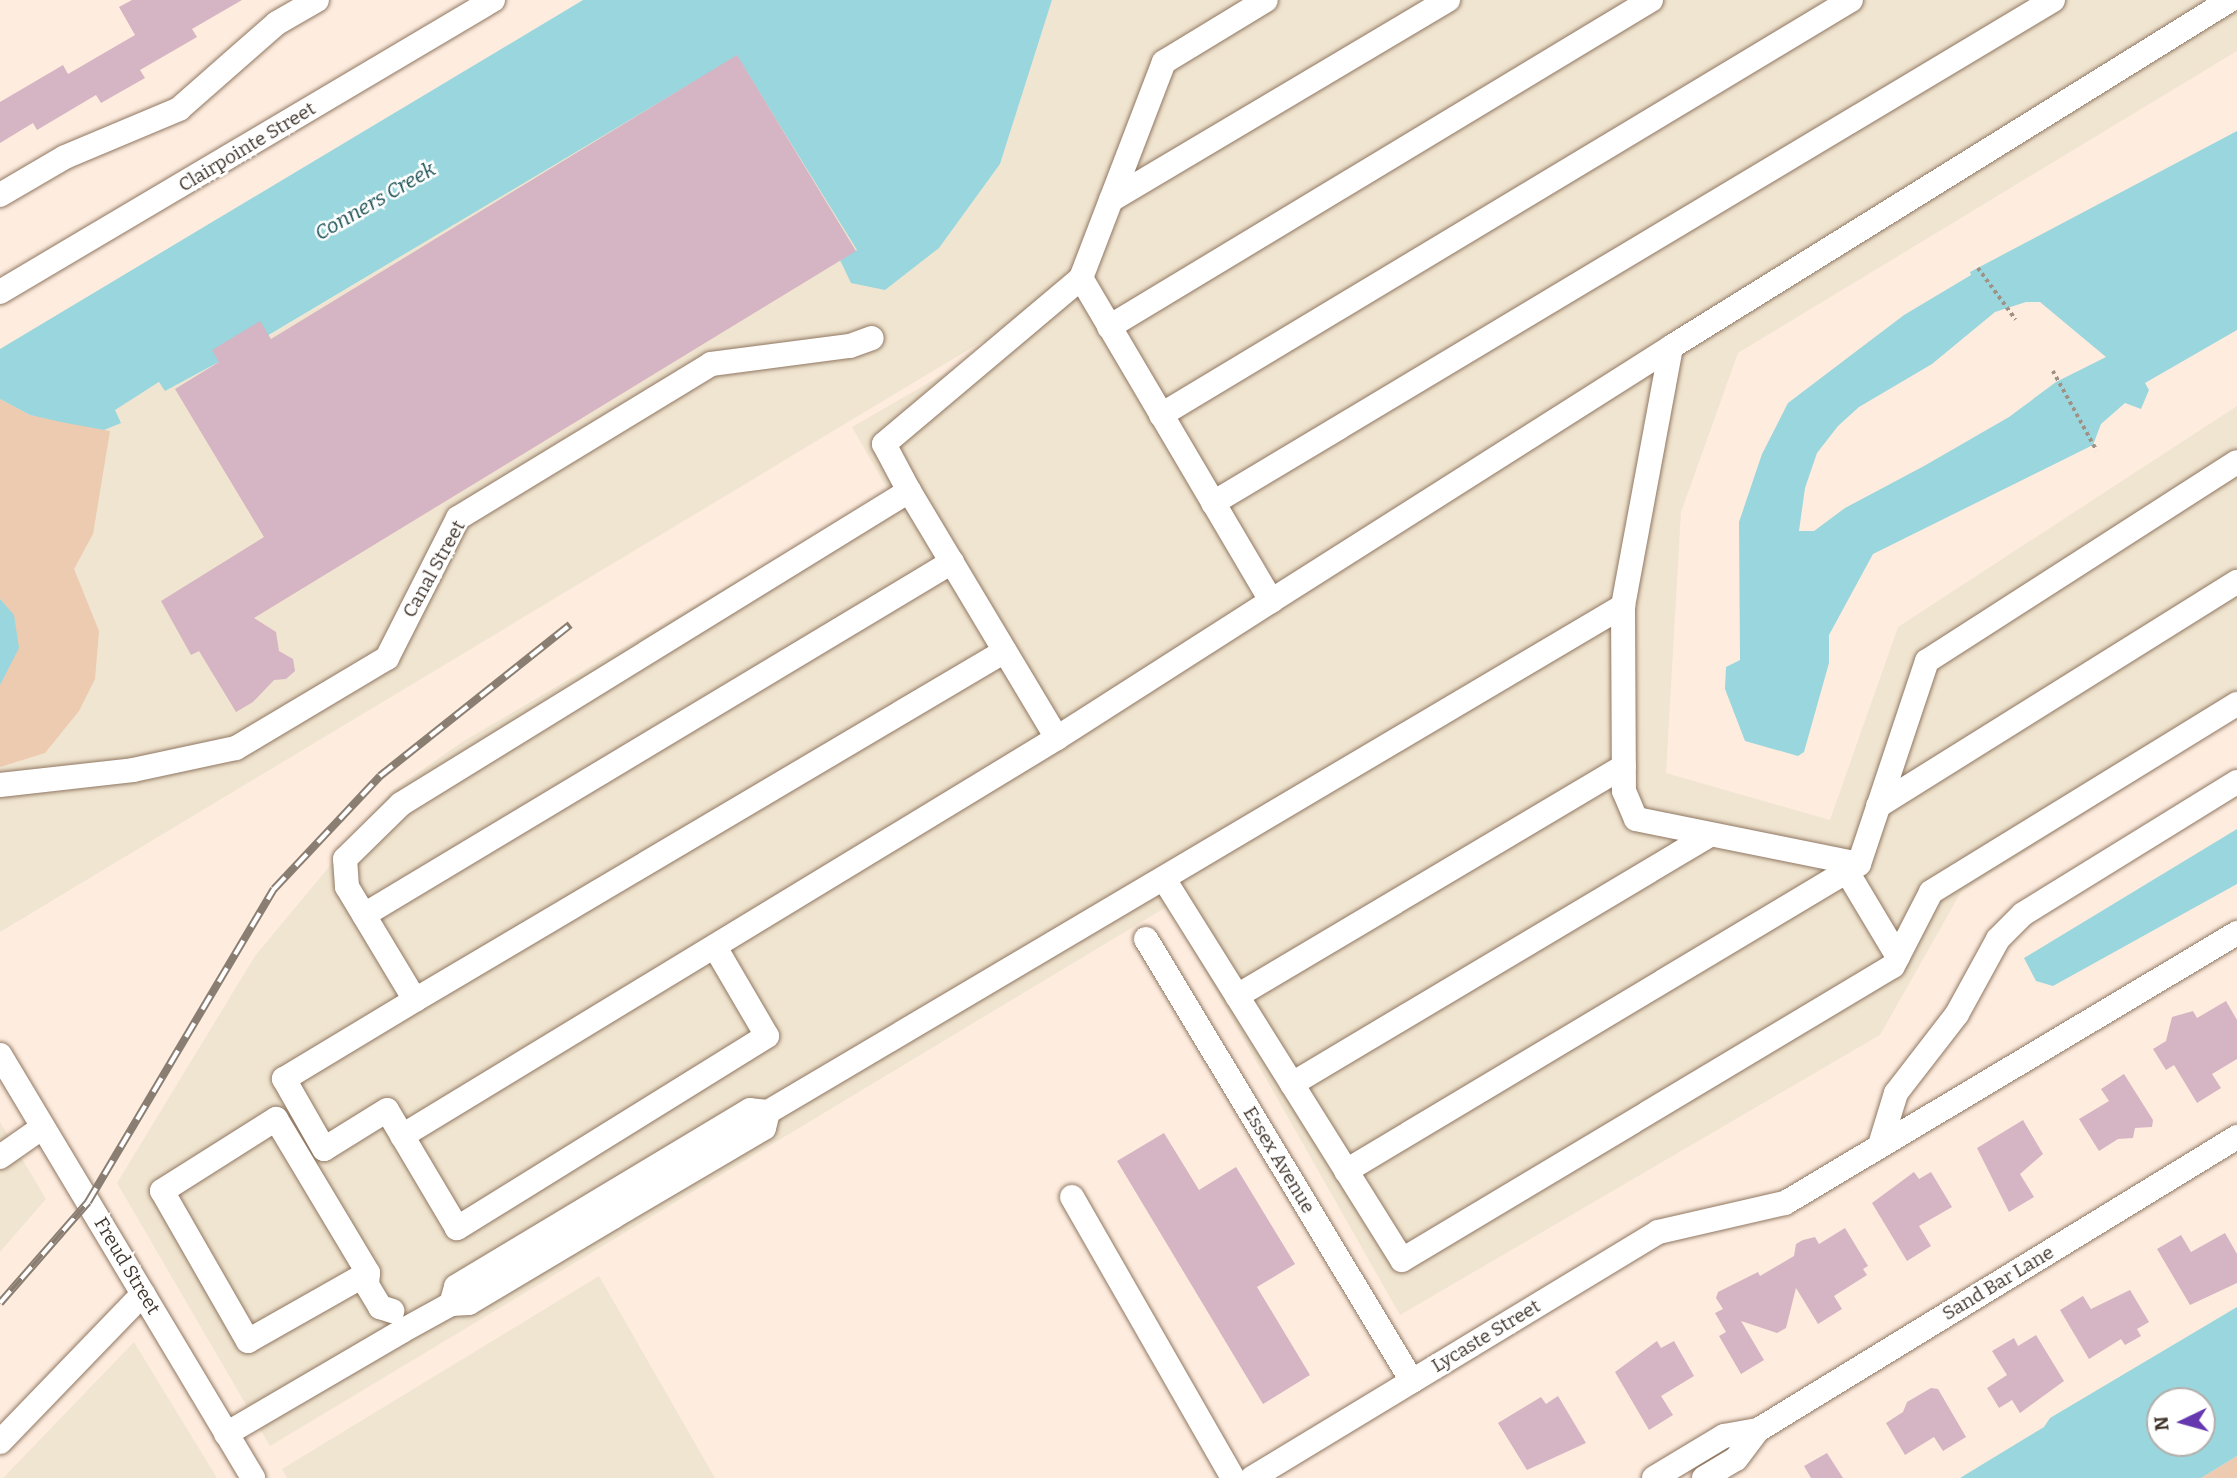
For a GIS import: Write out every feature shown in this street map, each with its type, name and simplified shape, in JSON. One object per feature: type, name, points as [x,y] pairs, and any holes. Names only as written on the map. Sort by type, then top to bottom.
[{"type":"street","points":[[0,195],[65,157],[179,109],[277,23],[317,0]]},
{"type":"street","name":"Clairpointe Street","points":[[0,292],[493,0]]},
{"type":"street","points":[[1057,738],[909,491],[884,444],[1081,278],[1164,62],[1266,0]]},
{"type":"street","points":[[1111,200],[1448,0]]},
{"type":"street","points":[[1110,327],[1651,0]]},
{"type":"street","points":[[1161,415],[1851,0]]},
{"type":"street","points":[[1213,503],[2053,0]]},
{"type":"street","points":[[402,1136],[1057,738],[1671,347],[2230,0]]},
{"type":"street","points":[[1081,278],[1271,601]]},
{"type":"street","name":"Canal Street","points":[[0,785],[133,770],[236,747],[387,658],[458,518],[712,363],[850,346],[872,338]]},
{"type":"street","points":[[1671,347],[1623,606],[1624,791],[1636,819],[1852,867]]},
{"type":"street","points":[[1346,1171],[1852,867],[1878,806],[1927,661],[2237,462]]},
{"type":"street","points":[[415,999],[347,887],[345,859],[401,804],[909,491]]},
{"type":"street","points":[[364,915],[952,562]]},
{"type":"street","points":[[1878,806],[2237,582]]},
{"type":"street","points":[[226,1434],[397,1321],[451,1304],[469,1303],[764,1128],[768,1112],[1623,606]]},
{"type":"street","points":[[715,947],[767,1036],[457,1228],[387,1110],[324,1149],[284,1079],[1005,651]]},
{"type":"street","points":[[1164,878],[1402,1260],[1893,966],[1931,892],[2237,704]]},
{"type":"street","points":[[1237,996],[1623,766]]},
{"type":"street","points":[[1880,1145],[1896,1093],[1957,1014],[1998,939],[2023,914],[2237,782]]},
{"type":"street","points":[[1292,1084],[1710,835]]},
{"type":"street","points":[[1852,867],[1898,957]]},
{"type":"street","name":"Lycaste Street","points":[[1252,1478],[1658,1232],[1785,1203],[2237,933]]},
{"type":"street","name":"Essex Avenue","points":[[1146,939],[1412,1381]]},
{"type":"street","name":"Freud Street","points":[[0,1055],[253,1478]]},
{"type":"street","points":[[368,1273],[248,1341],[162,1191],[276,1119],[368,1273],[367,1285],[380,1307],[397,1321]]},
{"type":"street","points":[[0,1157],[44,1128]]},
{"type":"street","name":"Sand Bar Lane","points":[[1704,1478],[1736,1459],[1758,1430],[2237,1137]]},
{"type":"street","points":[[1072,1197],[1233,1478]]},
{"type":"street","points":[[0,1441],[143,1294]]},
{"type":"street","name":"Sand Bar Lane","points":[[1654,1478],[1724,1436],[1758,1430]]},
{"type":"path","points":[[1978,268],[2016,320]]},
{"type":"path","points":[[2053,372],[2097,451]]},
{"type":"shaded area","points":[[1052,0],[2237,0],[2237,51],[1738,353],[1681,512],[1666,773],[1830,820],[1898,627],[2237,406],[2237,717],[1961,892],[1880,1035],[1400,1315],[1168,906],[270,1446],[117,1183],[255,956],[392,791],[462,742],[889,492],[852,427],[987,349],[983,341],[0,932],[0,399],[30,415],[61,422],[104,430],[120,423],[114,410],[160,382],[165,391],[268,336],[737,55],[885,290],[939,248],[1000,164]]},
{"type":"shaded area","points":[[0,399],[30,415],[110,431],[93,534],[74,569],[99,631],[95,679],[79,711],[45,753],[0,767]]},
{"type":"shaded area","points":[[0,1122],[46,1199],[0,1252]]},
{"type":"shaded area","points":[[599,1276],[715,1478],[287,1478],[282,1469]]},
{"type":"shaded area","points":[[134,1342],[217,1478],[3,1478]]},
{"type":"shaded area","points":[[2237,1456],[2237,1478],[2201,1478]]},
{"type":"water","name":"Conners Creek","points":[[583,0],[1052,0],[1000,164],[939,248],[885,290],[851,283],[840,260],[857,250],[737,56],[267,336],[165,391],[159,382],[115,410],[121,423],[104,430],[61,422],[30,415],[0,399],[0,349]]},
{"type":"water","points":[[2237,131],[2237,330],[2145,383],[2149,390],[2141,409],[2125,403],[2101,424],[2093,445],[1873,554],[1829,635],[1829,663],[1804,752],[1798,756],[1745,741],[1725,689],[1726,667],[1740,660],[1739,522],[1762,454],[1788,403],[1904,315],[1971,275],[1970,272]],"holes":[[[2026,302],[2040,302],[2106,357],[2056,382],[2009,417],[1845,508],[1814,531],[1799,531],[1805,488],[1817,453],[1838,426],[1859,407],[1932,364],[1995,312]]]},
{"type":"water","points":[[0,599],[14,615],[19,648],[0,685]]},
{"type":"water","points":[[2237,829],[2237,884],[2053,986],[2036,981],[2024,958]]},
{"type":"water","points":[[2237,1307],[2237,1456],[2201,1478],[1960,1478],[2044,1427],[2050,1418]]},
{"type":"building","points":[[132,0],[242,0],[192,29],[197,37],[140,70],[145,78],[101,103],[96,95],[37,130],[33,123],[0,143],[0,102],[63,65],[68,74],[135,35],[119,7]]},
{"type":"building","points":[[737,55],[856,251],[254,618],[276,632],[279,651],[293,659],[295,671],[286,679],[274,680],[253,702],[236,712],[199,651],[191,655],[161,601],[264,537],[175,389],[219,362],[212,350],[260,321],[271,339]]},
{"type":"building","points":[[2226,1001],[2237,1020],[2237,1059],[2212,1074],[2221,1088],[2197,1103],[2174,1065],[2166,1070],[2153,1049],[2166,1041],[2172,1017],[2193,1011],[2197,1018]]},
{"type":"building","points":[[2124,1074],[2153,1120],[2152,1127],[2135,1128],[2133,1138],[2118,1139],[2099,1151],[2079,1119],[2109,1101],[2101,1089]]},
{"type":"building","points":[[2023,1120],[2043,1154],[2020,1174],[2034,1197],[2009,1212],[1977,1148]]},
{"type":"building","points":[[1164,1133],[1199,1190],[1236,1167],[1295,1264],[1257,1287],[1310,1375],[1263,1404],[1117,1161]]},
{"type":"building","points":[[1914,1172],[1919,1179],[1931,1172],[1952,1207],[1919,1226],[1931,1246],[1907,1261],[1872,1203]]},
{"type":"building","points":[[1845,1228],[1868,1266],[1863,1269],[1867,1275],[1834,1296],[1842,1309],[1818,1324],[1796,1288],[1786,1328],[1777,1333],[1741,1321],[1764,1360],[1741,1374],[1719,1336],[1726,1332],[1715,1313],[1723,1309],[1716,1298],[1718,1292],[1758,1272],[1760,1276],[1794,1256],[1796,1244],[1803,1240],[1815,1237],[1819,1244]]},
{"type":"building","points":[[2225,1233],[2237,1254],[2237,1283],[2190,1305],[2157,1249],[2181,1235],[2191,1252]]},
{"type":"building","points":[[2130,1290],[2149,1322],[2137,1329],[2141,1336],[2125,1345],[2121,1339],[2089,1359],[2060,1310],[2083,1296],[2091,1309]]},
{"type":"building","points":[[2036,1335],[2064,1381],[2020,1413],[2012,1400],[1999,1408],[1987,1388],[2007,1375],[1992,1351],[2014,1338],[2018,1346]]},
{"type":"building","points":[[1657,1341],[1661,1348],[1674,1341],[1694,1376],[1661,1396],[1673,1415],[1649,1430],[1615,1372]]},
{"type":"building","points":[[1931,1388],[1938,1389],[1966,1437],[1943,1451],[1934,1437],[1905,1455],[1886,1423],[1903,1412],[1907,1402]]},
{"type":"building","points":[[1558,1396],[1586,1443],[1527,1470],[1498,1423],[1541,1397],[1546,1404]]},
{"type":"building","points":[[1827,1453],[1843,1478],[1811,1478],[1804,1466]]},
{"type":"railway","points":[[0,1303],[88,1202],[274,889],[380,776],[570,625]]}]
